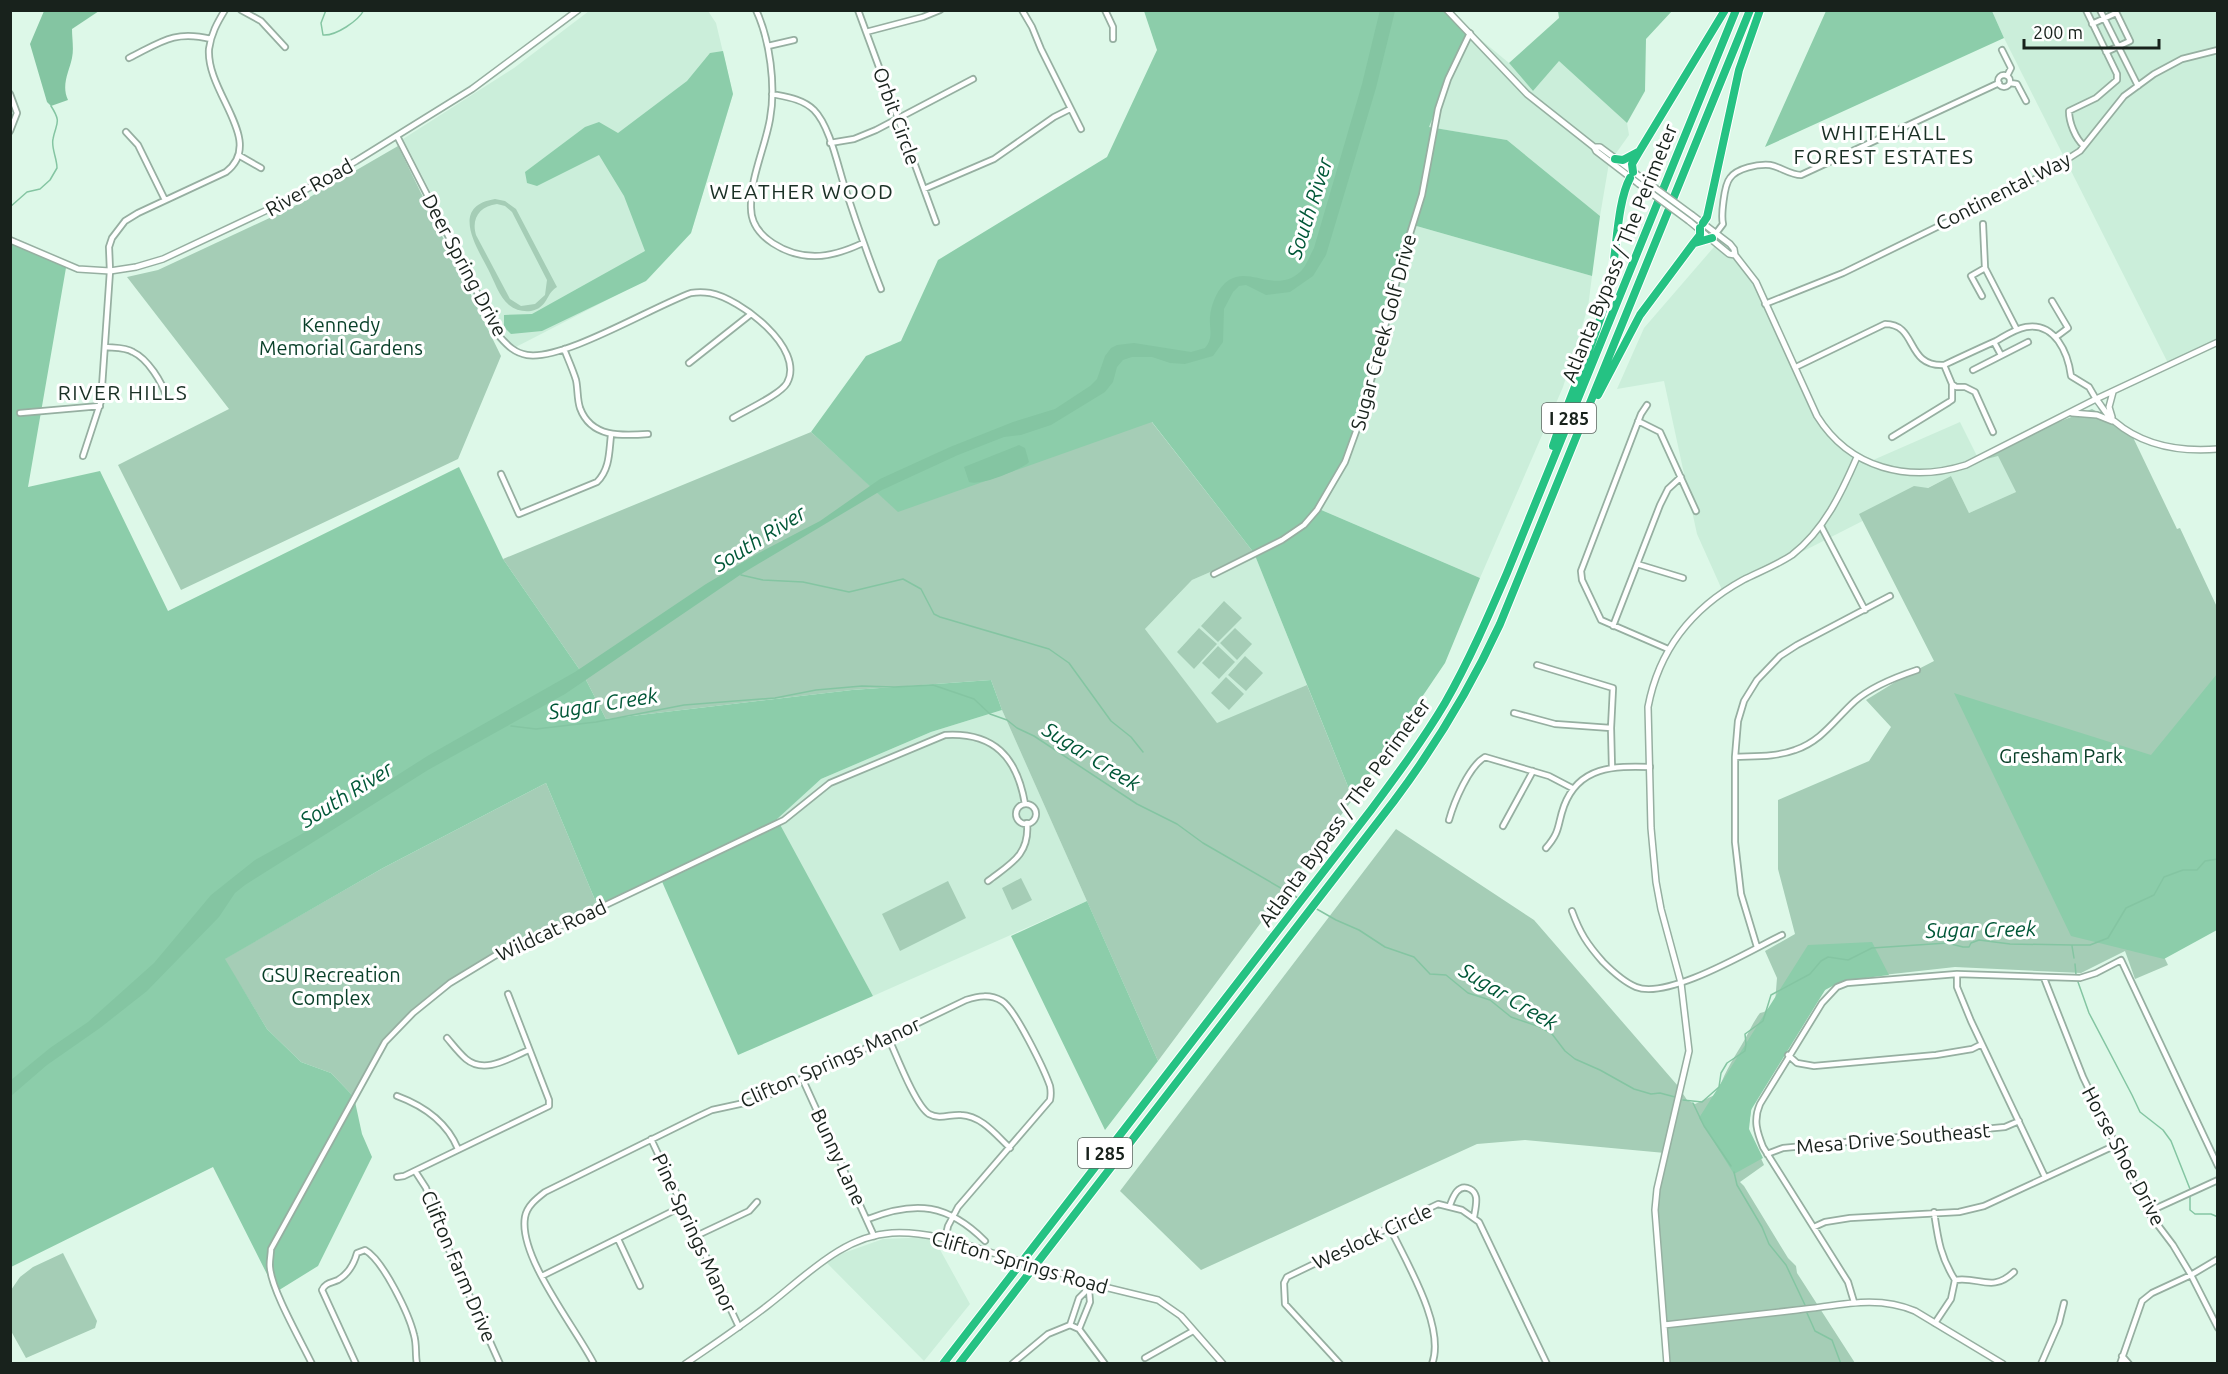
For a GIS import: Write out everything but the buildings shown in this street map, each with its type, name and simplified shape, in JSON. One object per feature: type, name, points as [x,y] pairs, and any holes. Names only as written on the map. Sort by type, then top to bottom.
[{"type":"highway","points":[[1535,501],[1559,427],[1605,302],[1624,191],[1632,175],[1632,164],[1725,10]]},
{"type":"highway","name":"Atlanta Bypass / The Perimeter","points":[[943,1364],[1371,810],[1423,738],[1456,682],[1477,641],[1736,10]]},
{"type":"highway","name":"Atlanta Bypass / The Perimeter","points":[[959,1364],[1429,753],[1478,669],[1500,624],[1750,10]]},
{"type":"highway","points":[[1579,431],[1640,315],[1700,235],[1707,216],[1742,62],[1760,10]]},
{"type":"highway","points":[[1615,159],[1628,159],[1639,152]]},
{"type":"highway","points":[[1693,244],[1715,236]]},
{"type":"street","points":[[83,456],[100,406],[110,271],[109,248],[118,227],[138,213],[226,172],[234,166],[240,156],[240,137],[212,75],[209,49],[215,26],[225,10]]},
{"type":"street","points":[[241,10],[261,21],[285,47]]},
{"type":"street","name":"River Road","points":[[10,240],[78,269],[110,271],[136,267],[163,259],[301,193],[397,136],[472,89],[578,10]]},
{"type":"street","points":[[756,10],[768,46],[772,94],[771,118],[757,172],[751,208],[755,223],[769,241],[803,255],[837,253],[863,243]]},
{"type":"street","name":"Orbit Circle","points":[[858,10],[936,222]]},
{"type":"street","points":[[866,32],[918,19],[940,10]]},
{"type":"street","points":[[1022,10],[1081,129]]},
{"type":"street","points":[[1105,10],[1113,27],[1113,39]]},
{"type":"street","points":[[1447,10],[1527,93],[1596,151],[1702,226],[1715,236],[1729,254],[1735,255],[1756,282],[1817,416],[1825,428],[1857,457],[1898,471],[1923,473],[1950,470],[1966,465],[2096,399],[2217,342]]},
{"type":"street","points":[[2084,146],[2078,139],[2068,115],[2071,109],[2096,98],[2117,80],[2117,74],[2086,10]]},
{"type":"street","points":[[2100,10],[2138,86]]},
{"type":"street","points":[[2092,24],[2116,12],[2130,41],[2106,52]]},
{"type":"street","name":"Sugar Creek Golf Drive","points":[[1214,574],[1282,540],[1304,525],[1322,502],[1346,462],[1362,415],[1404,253],[1422,195],[1438,109],[1448,79],[1470,33]]},
{"type":"street","points":[[129,58],[168,38],[182,34],[211,39]]},
{"type":"street","points":[[768,46],[794,40]]},
{"type":"street","points":[[2002,50],[2011,68],[2007,76]]},
{"type":"street","name":"Continental Way","points":[[1765,304],[1843,273],[2041,176],[2062,164],[2084,146],[2124,96],[2154,74],[2182,59],[2217,50]]},
{"type":"street","points":[[2007,76],[2010,82],[2017,84],[2026,101]]},
{"type":"street","points":[[1999,83],[2000,77],[2007,76]]},
{"type":"street","points":[[830,143],[854,139],[973,79]]},
{"type":"street","points":[[1999,83],[2005,87],[2010,82]]},
{"type":"street","points":[[1715,236],[1723,224],[1722,215],[1727,183],[1734,174],[1761,165],[1771,165],[1794,175],[1801,175],[1999,83]]},
{"type":"street","points":[[10,94],[17,113],[10,131]]},
{"type":"street","points":[[772,94],[804,102],[819,116],[881,289]]},
{"type":"street","points":[[924,189],[994,159],[1054,117],[1070,109]]},
{"type":"street","points":[[126,132],[138,145],[165,200]]},
{"type":"street","name":"Deer Spring Drive","points":[[397,136],[500,338],[519,354],[537,356],[564,349],[691,292],[710,292],[751,314],[779,338],[789,358],[790,376],[783,388],[733,418]]},
{"type":"street","points":[[1594,147],[1599,147],[1632,175]]},
{"type":"street","points":[[240,156],[261,168]]},
{"type":"street","points":[[1983,224],[1985,268],[2017,330]]},
{"type":"street","points":[[1982,296],[1971,276],[1985,268]]},
{"type":"street","points":[[2052,301],[2068,328],[2056,337]]},
{"type":"street","points":[[689,363],[751,314]]},
{"type":"street","points":[[1796,367],[1885,324],[1902,330],[1918,355],[1926,363],[1934,365],[1944,365],[2025,327],[2043,328],[2056,337],[2070,364],[2071,376],[2090,388],[2114,421]]},
{"type":"street","points":[[1994,342],[2001,355]]},
{"type":"street","points":[[1973,370],[2028,342]]},
{"type":"street","points":[[105,347],[127,349],[140,356],[164,387],[167,398]]},
{"type":"street","points":[[564,349],[575,377],[581,411],[592,425],[611,435],[648,434]]},
{"type":"street","points":[[1892,437],[1952,399],[1952,384],[1944,365]]},
{"type":"street","points":[[1952,384],[1975,392],[1993,432]]},
{"type":"street","points":[[2114,391],[2109,400],[2114,421]]},
{"type":"street","points":[[1647,405],[1638,421],[1581,571],[1582,580],[1601,620],[1668,650]]},
{"type":"street","points":[[20,413],[100,406]]},
{"type":"street","points":[[2068,413],[2097,415],[2114,421],[2147,441],[2178,450],[2217,449]]},
{"type":"street","points":[[1638,421],[1660,432],[1696,511]]},
{"type":"street","points":[[501,474],[519,514],[597,482],[603,476],[609,461],[611,435]]},
{"type":"street","points":[[1667,1364],[1655,1210],[1657,1189],[1689,1051],[1681,983],[1656,882],[1651,828],[1648,707],[1655,679],[1668,650],[1689,621],[1708,602],[1741,581],[1792,554],[1821,526],[1857,457]]},
{"type":"street","points":[[1613,626],[1660,505],[1668,489],[1681,477]]},
{"type":"street","points":[[1821,526],[1864,610]]},
{"type":"street","points":[[1637,564],[1683,578]]},
{"type":"street","points":[[1757,947],[1737,873],[1735,757],[1738,722],[1744,701],[1766,670],[1780,656],[1890,596]]},
{"type":"street","points":[[1537,665],[1613,688],[1612,768]]},
{"type":"street","points":[[1735,757],[1778,754],[1810,743],[1822,735],[1861,696],[1892,678],[1917,670]]},
{"type":"street","points":[[1514,713],[1555,724],[1611,728]]},
{"type":"street","name":"Wildcat Road","points":[[312,1364],[271,1275],[271,1249],[385,1042],[412,1013],[450,983],[501,952],[784,820],[830,783],[945,735],[961,734],[980,737],[994,743],[1008,758],[1019,779],[1025,804]]},
{"type":"street","points":[[1449,820],[1458,796],[1482,759],[1489,757],[1533,771],[1572,788]]},
{"type":"street","points":[[1546,848],[1559,830],[1563,809],[1572,788],[1588,775],[1612,768],[1650,767]]},
{"type":"street","points":[[1503,826],[1533,771]]},
{"type":"street","points":[[1025,804],[1031,805],[1036,813],[1034,819],[1028,823],[1020,821],[1017,816],[1017,809],[1025,804]]},
{"type":"street","points":[[988,881],[1018,857],[1026,847],[1028,823]]},
{"type":"street","points":[[1572,911],[1583,939],[1611,970],[1637,987],[1657,989],[1681,983],[1782,935]]},
{"type":"street","points":[[1854,1302],[1848,1282],[1767,1154],[1757,1132],[1757,1111],[1788,1055],[1822,1003],[1837,987],[1847,983],[1957,974],[2080,978],[2096,973],[2121,960],[2217,1166]]},
{"type":"street","points":[[1957,974],[1957,987],[1961,997],[2045,1177]]},
{"type":"street","name":"Horse Shoe Drive","points":[[2044,978],[2083,1077],[2148,1212],[2173,1245],[2191,1275],[2217,1328]]},
{"type":"street","points":[[397,1177],[415,1171],[549,1106],[549,1100],[508,994]]},
{"type":"street","name":"Clifton Springs Manor","points":[[594,1364],[542,1276],[525,1233],[525,1219],[531,1204],[545,1192],[704,1113],[758,1100],[975,997],[994,997],[1003,1001],[1015,1015],[1050,1086],[1051,1093],[1047,1106],[953,1215],[945,1239]]},
{"type":"street","points":[[888,1037],[918,1101],[926,1111],[940,1118],[963,1115],[977,1119],[1010,1148]]},
{"type":"street","points":[[447,1038],[466,1059],[482,1066],[494,1064],[529,1050]]},
{"type":"street","points":[[1788,1055],[1797,1063],[1814,1066],[1936,1055],[1966,1050],[1982,1044]]},
{"type":"street","name":"Bunny Lane","points":[[802,1078],[874,1236]]},
{"type":"street","points":[[397,1096],[410,1101],[438,1119],[450,1132],[458,1149]]},
{"type":"street","name":"Mesa Drive Southeast","points":[[1767,1154],[1783,1148],[2004,1127],[2019,1121]]},
{"type":"street","name":"Pine Springs Manor","points":[[651,1139],[739,1327]]},
{"type":"street","points":[[1814,1227],[1825,1222],[1850,1218],[1959,1212],[1984,1206],[2116,1145]]},
{"type":"street","name":"Clifton Farm Drive","points":[[415,1171],[426,1188],[437,1223],[500,1364]]},
{"type":"street","points":[[2148,1212],[2217,1180]]},
{"type":"street","points":[[1450,1205],[1457,1191],[1468,1188],[1475,1193],[1474,1217],[1484,1231],[1547,1364]]},
{"type":"street","points":[[696,1236],[749,1212],[756,1202]]},
{"type":"street","name":"Weslock Circle","points":[[1340,1364],[1285,1304],[1284,1283],[1287,1277],[1438,1204],[1450,1205],[1474,1217]]},
{"type":"street","points":[[542,1276],[683,1206]]},
{"type":"street","points":[[868,1219],[885,1212],[923,1208],[953,1215],[965,1222],[985,1241]]},
{"type":"street","points":[[1934,1212],[1939,1246],[1955,1280],[1951,1299],[1935,1323]]},
{"type":"street","points":[[1390,1228],[1431,1316],[1436,1336],[1432,1364]]},
{"type":"street","name":"Clifton Springs Road","points":[[685,1364],[739,1327],[834,1254],[874,1236],[908,1233],[945,1239],[1090,1283],[1158,1300],[1181,1316],[1223,1364]]},
{"type":"street","points":[[618,1239],[640,1286]]},
{"type":"street","points":[[356,1364],[322,1290],[325,1285],[338,1280],[348,1271],[357,1253],[362,1250],[376,1258],[386,1271],[414,1332],[417,1364]]},
{"type":"street","points":[[2120,1364],[2142,1301],[2152,1293],[2191,1275],[2217,1259]]},
{"type":"street","points":[[1955,1280],[1964,1278],[1995,1283],[2005,1281],[2014,1272]]},
{"type":"street","points":[[1070,1325],[1079,1298],[1090,1283]]},
{"type":"street","points":[[1079,1329],[1090,1302],[1090,1283]]},
{"type":"street","points":[[1664,1325],[1854,1302],[1901,1305],[2001,1363]]},
{"type":"street","points":[[2041,1364],[2059,1323],[2064,1303]]},
{"type":"street","points":[[1076,1309],[1080,1313],[1086,1313]]},
{"type":"street","points":[[1012,1364],[1048,1334],[1070,1325],[1079,1329],[1105,1364]]},
{"type":"street","points":[[1145,1358],[1193,1331]]},
{"type":"street","points":[[1018,1364],[1021,1355]]},
{"type":"street","points":[[2122,1356],[2128,1364]]},
{"type":"shaded area","name":"South River","points":[[1380,10],[1395,11],[1376,88],[1326,255],[1313,276],[1290,292],[1266,295],[1246,285],[1239,286],[1224,309],[1223,342],[1213,356],[1185,364],[1170,363],[1152,357],[1132,357],[1123,360],[1117,367],[1113,382],[1105,392],[1051,425],[1021,435],[1004,437],[958,455],[882,490],[743,573],[565,694],[428,770],[245,885],[235,893],[219,917],[147,991],[47,1065],[11,1096],[11,1080],[50,1048],[88,1022],[154,963],[211,895],[255,860],[325,821],[429,755],[575,672],[706,584],[820,521],[880,479],[950,447],[1013,422],[1055,409],[1097,379],[1105,356],[1111,348],[1134,343],[1191,352],[1205,348],[1210,337],[1212,307],[1218,291],[1225,283],[1237,277],[1246,276],[1282,281],[1300,272],[1308,261],[1314,248],[1362,84]]},
{"type":"shaded area","points":[[44,11],[99,11],[72,29],[73,55],[65,84],[68,100],[51,106],[47,102],[30,44]]},
{"type":"shaded area","points":[[589,11],[708,11],[716,23],[733,94],[691,233],[648,279],[510,350],[507,339],[403,139],[514,68]]},
{"type":"shaded area","points":[[1992,11],[2217,11],[2217,343],[2169,365]]},
{"type":"shaded area","points":[[1468,29],[1509,63],[1533,91],[1559,60],[1627,123],[1629,135],[1609,163],[1600,216],[1507,140],[1428,127]]},
{"type":"shaded area","points":[[1413,225],[1592,276],[1588,307],[1563,387],[1480,578],[1319,509]]},
{"type":"shaded area","points":[[1720,240],[1730,243],[1765,304],[1810,408],[1831,437],[1864,464],[1960,422],[1979,460],[1998,456],[2016,492],[1969,513],[1951,476],[1723,592],[1697,534],[1664,381],[1617,389],[1644,328]]},
{"type":"shaded area","points":[[1019,445],[1025,448],[1029,462],[1027,464],[990,480],[969,482],[964,467]]},
{"type":"shaded area","points":[[1254,553],[1307,685],[1217,724],[1145,629],[1192,580]]},
{"type":"shaded area","points":[[1002,710],[1087,901],[873,996],[776,819],[821,779],[931,732]]},
{"type":"shaded area","points":[[933,1237],[970,1304],[924,1361],[824,1260],[883,1239]]},
{"type":"green space","points":[[1144,11],[1450,11],[1468,28],[1429,127],[1507,140],[1600,216],[1592,276],[1413,225],[1360,424],[1339,474],[1319,509],[1480,578],[1445,663],[1353,799],[1254,553],[1152,422],[898,512],[811,432],[866,356],[901,341],[938,260],[1107,157],[1157,50]]},
{"type":"green space","points":[[1558,11],[1672,11],[1646,39],[1645,91],[1627,123],[1559,61],[1533,91],[1509,63],[1559,18]]},
{"type":"green space","points":[[1826,11],[1992,11],[2004,38],[1765,147]]},
{"type":"green space","points":[[723,51],[733,94],[691,233],[646,281],[542,331],[511,334],[504,327],[504,315],[532,314],[645,251],[624,196],[599,155],[537,186],[527,183],[525,172],[585,127],[599,122],[618,133],[687,81],[710,53]]},
{"type":"green space","name":"Kennedy Memorial Gardens","points":[[398,146],[501,356],[458,459],[181,590],[118,465],[229,409],[127,277],[158,270],[291,208]]},
{"type":"green space","points":[[495,199],[505,201],[516,209],[557,287],[541,307],[531,311],[519,310],[502,298],[473,239],[470,228],[473,210],[481,203]],"holes":[[[491,205],[505,206],[512,212],[547,280],[545,295],[535,304],[521,306],[510,299],[476,235],[475,223],[478,214]]]},
{"type":"green space","points":[[10,243],[67,262],[28,487],[100,471],[168,611],[459,467],[503,559],[584,676],[606,719],[852,690],[991,680],[1002,710],[931,732],[821,779],[777,819],[873,996],[738,1055],[660,877],[598,907],[546,783],[383,868],[225,959],[267,1029],[301,1062],[331,1073],[354,1097],[362,1134],[372,1157],[318,1266],[276,1292],[213,1167],[11,1267]]},
{"type":"green space","name":"Gresham Park","points":[[2092,409],[2129,429],[2177,529],[2180,528],[2217,607],[2217,925],[2137,901],[2168,965],[2135,979],[2125,951],[2081,973],[1955,967],[1847,979],[1827,987],[1779,1056],[1752,1106],[1748,1129],[1764,1165],[1740,1182],[1788,1258],[1796,1266],[1797,1273],[1855,1363],[1666,1363],[1655,1201],[1665,1153],[1525,1140],[1477,1144],[1201,1270],[1120,1191],[1396,829],[1534,920],[1678,1086],[1687,1100],[1695,1104],[1717,1094],[1757,1017],[1775,1003],[1777,978],[1765,951],[1795,934],[1778,869],[1778,800],[1869,761],[1891,727],[1866,700],[1934,661],[1859,514],[1914,486],[1928,488],[1951,476],[1969,513],[2016,492],[1998,456],[1979,461],[2035,431]]},
{"type":"green space","points":[[1151,421],[1254,553],[1192,580],[1145,629],[1217,723],[1307,685],[1353,799],[1158,1061],[1002,710],[991,680],[852,690],[606,719],[584,676],[503,559],[811,432],[898,511]]},
{"type":"green space","points":[[1224,601],[1242,618],[1218,642],[1201,626]]},
{"type":"green space","points":[[1199,628],[1217,644],[1194,669],[1177,652]]},
{"type":"green space","points":[[1235,628],[1252,644],[1237,660],[1220,643]]},
{"type":"green space","points":[[1218,646],[1235,662],[1219,679],[1202,663]]},
{"type":"green space","points":[[1245,656],[1263,673],[1246,691],[1228,675]]},
{"type":"green space","name":"Gresham Park","points":[[2217,674],[2217,930],[2164,959],[2071,936],[1954,693],[2151,755]]},
{"type":"green space","points":[[1226,677],[1244,694],[1229,710],[1211,693]]},
{"type":"green space","name":"GSU Recreation Complex","points":[[546,783],[598,907],[518,939],[427,997],[389,1035],[354,1097],[331,1073],[301,1062],[267,1029],[224,959],[383,868]]},
{"type":"green space","points":[[1021,878],[1032,900],[1012,910],[1002,888]]},
{"type":"green space","points":[[948,881],[966,918],[900,951],[882,914]]},
{"type":"green space","points":[[1087,901],[1158,1061],[1105,1130],[1011,936]]},
{"type":"green space","points":[[1872,942],[1889,975],[1842,981],[1825,990],[1751,1110],[1749,1129],[1763,1158],[1734,1174],[1699,1118],[1808,945]]},
{"type":"green space","points":[[63,1253],[97,1321],[95,1328],[26,1358],[11,1331],[11,1290],[20,1277],[33,1267]]},
{"type":"waterway","points":[[118,10],[125,10]]},
{"type":"waterway","points":[[326,10],[321,23],[323,35],[346,27],[364,10]]},
{"type":"waterway","points":[[10,207],[27,192],[40,189],[50,180],[57,168],[53,142],[57,120],[51,106]]},
{"type":"waterway","points":[[741,575],[763,580],[803,582],[849,592],[903,579],[921,589],[934,614],[1049,649],[1069,663],[1111,721],[1131,737],[1143,752]]},
{"type":"waterway","name":"Sugar Creek","points":[[511,726],[536,729],[596,722],[684,705],[775,698],[816,690],[862,686],[933,685],[974,699],[990,714],[1007,720],[1034,736],[1137,804],[1177,824],[1203,843],[1298,898]]},
{"type":"waterway","name":"Sugar Creek","points":[[1683,1100],[1702,1102],[1719,1087],[1721,1073],[1727,1063],[1745,1051],[1745,1034],[1763,1021],[1771,995],[1810,974],[1821,961],[1828,957],[1848,960],[1872,948],[1947,943],[1969,947],[1971,943],[1979,940],[2010,944],[2090,945],[2108,938],[2126,908],[2154,895],[2164,877],[2183,870],[2197,870],[2205,861],[2218,859]]},
{"type":"waterway","name":"Sugar Creek","points":[[1315,908],[1359,930],[1385,947],[1414,957],[1430,974],[1446,975],[1468,993],[1490,1000],[1511,1017],[1540,1027],[1552,1034],[1565,1051],[1575,1059],[1634,1089],[1675,1097]]},
{"type":"waterway","points":[[2072,946],[2074,958]]},
{"type":"waterway","points":[[2075,964],[2076,975]]},
{"type":"waterway","points":[[2078,982],[2089,1013],[2140,1112],[2163,1130],[2171,1141],[2190,1189]]},
{"type":"waterway","points":[[1693,1103],[1704,1126],[1731,1166]]},
{"type":"waterway","points":[[1734,1172],[1737,1185],[1762,1227],[1769,1244],[1786,1265],[1805,1305]]},
{"type":"waterway","points":[[2190,1197],[2190,1210],[2195,1214],[2211,1214],[2218,1217]]},
{"type":"waterway","points":[[1807,1313],[1815,1331],[1832,1340],[1841,1364]]},
{"type":"district","name":"WHITEHALL FOREST ESTATES","points":[[1884,144]]},
{"type":"district","name":"WEATHER WOOD","points":[[802,191]]},
{"type":"district","name":"RIVER HILLS","points":[[123,392]]}]
